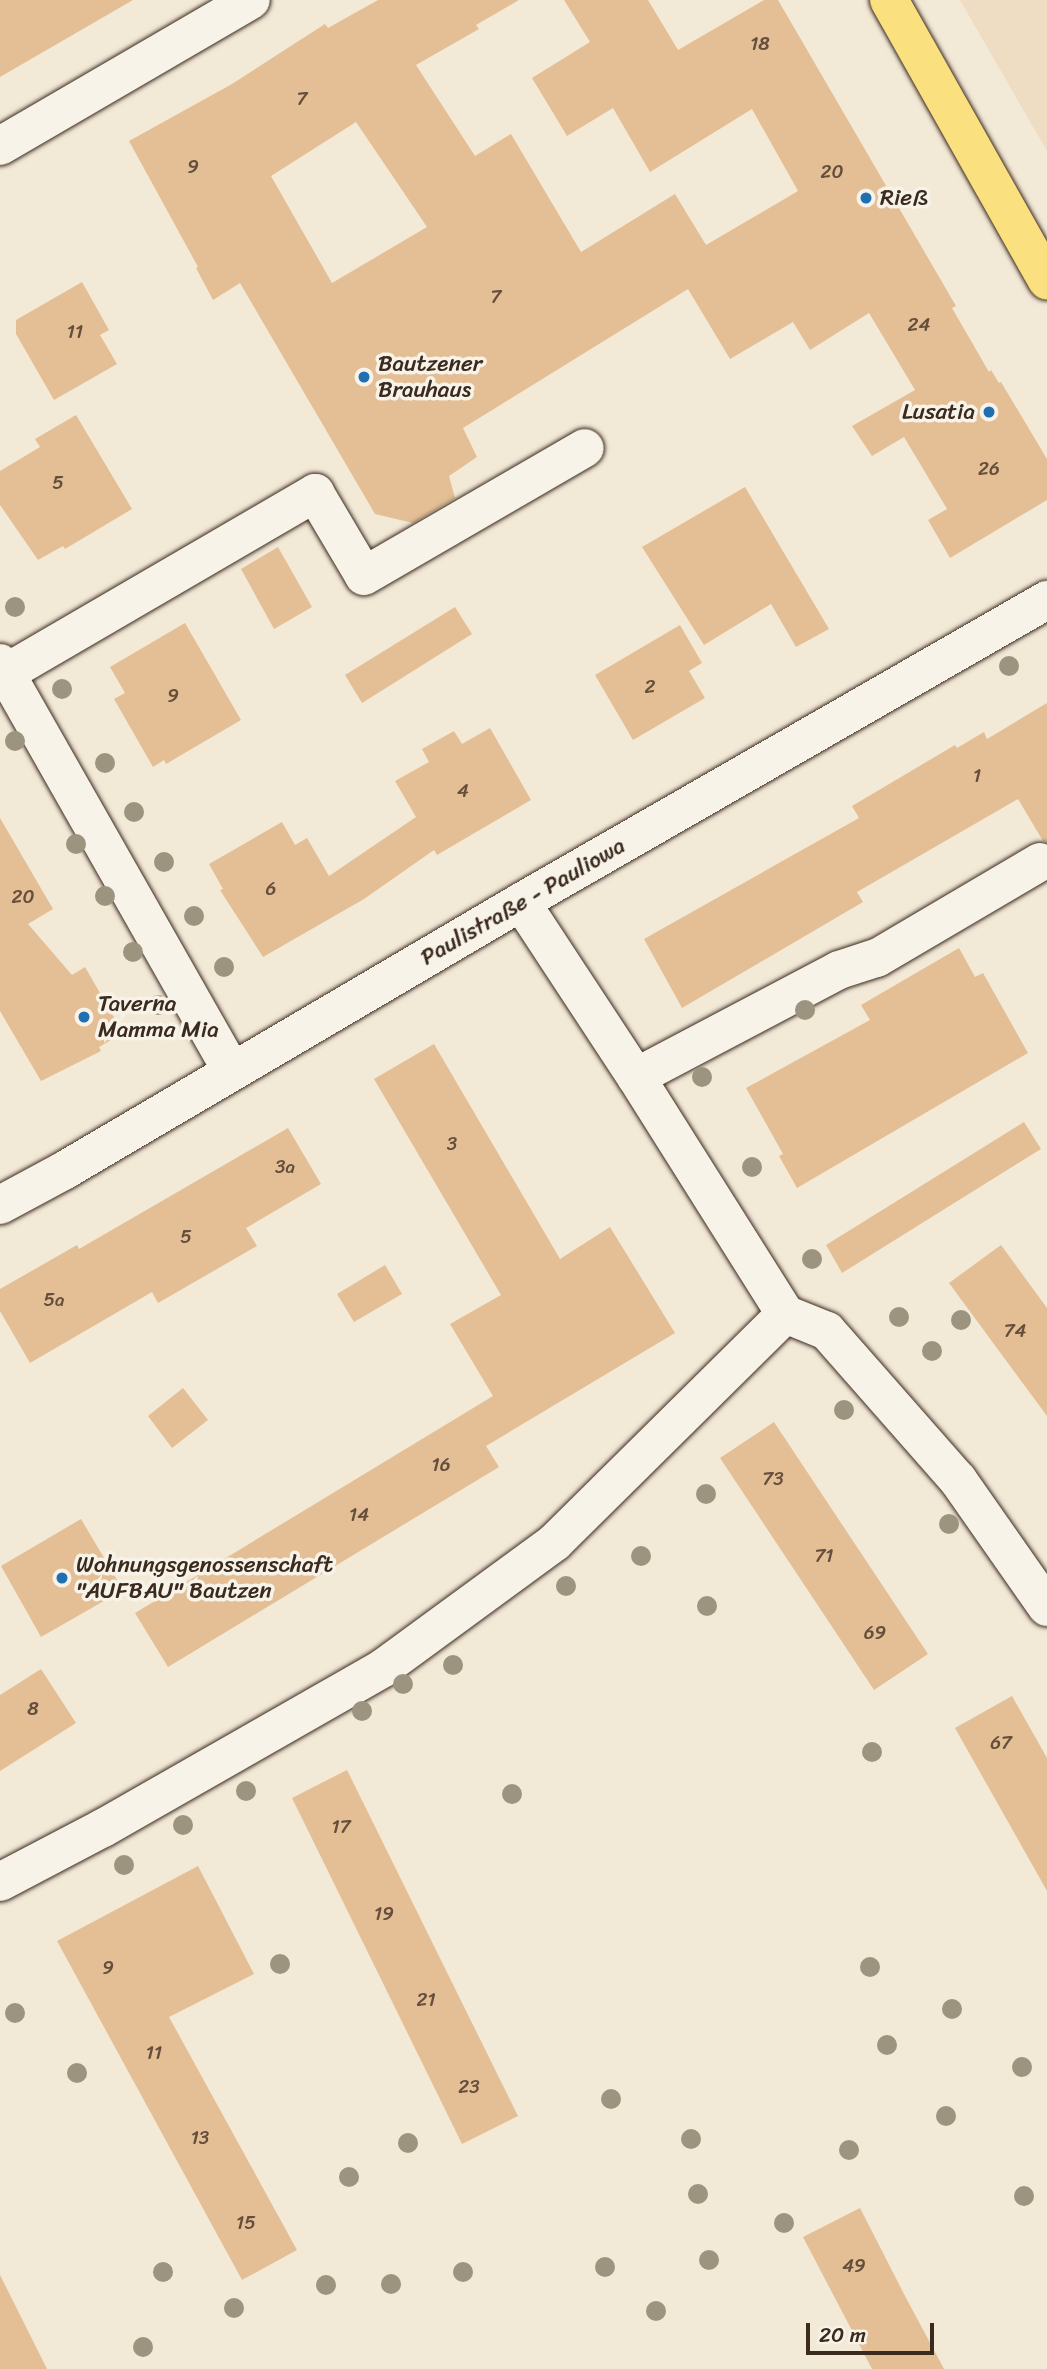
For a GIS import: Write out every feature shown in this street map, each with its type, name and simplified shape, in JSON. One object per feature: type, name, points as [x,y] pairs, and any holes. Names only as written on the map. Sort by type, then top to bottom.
[{"type":"main road","points":[[889,0],[1047,280]]},
{"type":"street","points":[[0,146],[251,0]]},
{"type":"street","points":[[232,1071],[3,668],[316,493],[365,576],[585,447]]},
{"type":"street","name":"Paulistraße - Pauliowa","points":[[0,1205],[1047,600]]},
{"type":"street","points":[[636,1077],[839,970],[877,958],[1040,862]]},
{"type":"street","points":[[521,902],[636,1077],[785,1314],[827,1331],[958,1480],[1047,1607]]},
{"type":"street","points":[[0,1882],[103,1828],[383,1668],[555,1542],[785,1314]]},
{"type":"shaded area","points":[[960,0],[1047,0],[1047,151]]},
{"type":"building","points":[[0,0],[133,0],[0,77]]},
{"type":"building","points":[[378,0],[519,0],[476,25],[479,29],[416,65],[475,156],[511,134],[581,252],[675,194],[706,245],[798,191],[752,109],[650,172],[613,108],[567,136],[532,78],[590,42],[564,0],[648,0],[678,50],[764,0],[778,0],[956,306],[952,308],[989,372],[991,370],[999,383],[1001,382],[1047,459],[1047,500],[950,558],[928,520],[947,509],[904,437],[872,456],[852,426],[915,390],[869,313],[810,350],[793,322],[730,359],[688,289],[463,428],[477,457],[449,476],[455,498],[413,523],[375,514],[240,283],[213,300],[196,268],[198,267],[129,141],[232,84],[325,24],[328,28]],"holes":[[[356,122],[427,227],[332,283],[271,176]]]},
{"type":"building","points":[[82,282],[109,330],[100,335],[117,364],[54,400],[16,334],[16,320]]},
{"type":"building","points":[[76,415],[132,509],[65,549],[63,546],[38,560],[0,505],[0,471],[40,447],[35,439]]},
{"type":"building","points":[[745,487],[829,629],[796,647],[771,604],[704,645],[642,547]]},
{"type":"building","points":[[278,547],[312,607],[274,629],[241,569]]},
{"type":"building","points":[[455,607],[472,634],[362,703],[345,675]]},
{"type":"building","points":[[185,623],[241,720],[166,764],[164,760],[153,767],[114,699],[125,693],[110,667]]},
{"type":"building","points":[[680,625],[702,663],[689,671],[705,698],[633,740],[595,675]]},
{"type":"building","points":[[1047,703],[1047,842],[1043,841],[1018,799],[857,892],[863,902],[682,1008],[644,939],[859,818],[852,806],[955,745],[957,748],[984,732],[987,739]]},
{"type":"building","points":[[490,728],[531,800],[437,855],[434,850],[364,899],[263,957],[220,890],[223,889],[209,864],[282,822],[295,845],[307,838],[329,876],[416,817],[395,781],[429,762],[422,749],[454,731],[462,744]]},
{"type":"building","points":[[0,818],[53,909],[28,924],[72,975],[85,967],[123,1033],[99,1047],[101,1051],[41,1081],[0,1011]]},
{"type":"building","points":[[959,948],[975,977],[983,973],[1028,1053],[797,1188],[779,1156],[783,1154],[746,1088],[870,1020],[861,1005]]},
{"type":"building","points":[[434,1044],[560,1259],[610,1227],[675,1333],[486,1446],[499,1467],[168,1667],[135,1613],[493,1396],[450,1324],[501,1295],[374,1079]]},
{"type":"building","points":[[1024,1122],[1041,1149],[842,1273],[826,1245]]},
{"type":"building","points":[[288,1128],[321,1184],[246,1228],[257,1246],[158,1303],[152,1292],[30,1363],[0,1311],[0,1289],[77,1245],[79,1249]]},
{"type":"building","points":[[1001,1245],[1047,1308],[1047,1416],[949,1283]]},
{"type":"building","points":[[385,1265],[402,1294],[354,1322],[337,1294]]},
{"type":"building","points":[[183,1388],[208,1420],[172,1448],[148,1416]]},
{"type":"building","points":[[774,1422],[928,1654],[874,1690],[720,1458]]},
{"type":"building","name":"Wohnungsgenossenschaft \"AUFBAU\" Bautzen","points":[[81,1519],[123,1590],[41,1637],[1,1566]]},
{"type":"building","points":[[41,1669],[76,1723],[0,1771],[0,1695]]},
{"type":"building","points":[[1012,1696],[1047,1758],[1047,1891],[955,1728]]},
{"type":"building","points":[[347,1770],[518,2116],[462,2144],[292,1798]]},
{"type":"building","points":[[198,1866],[254,1974],[169,2017],[297,2250],[242,2280],[57,1941]]},
{"type":"building","points":[[860,2208],[944,2369],[872,2369],[803,2237]]},
{"type":"building","points":[[0,2275],[47,2369],[0,2369]]},
{"type":"place","name":"Rieß","points":[[866,198]]},
{"type":"place","name":"Bautzener Brauhaus","points":[[364,377]]},
{"type":"place","name":"Lusatia","points":[[989,412]]},
{"type":"place","name":"Taverna Mamma Mia","points":[[84,1017]]},
{"type":"place","name":"Wohnungsgenossenschaft \"AUFBAU\" Bautzen","points":[[62,1578]]}]
